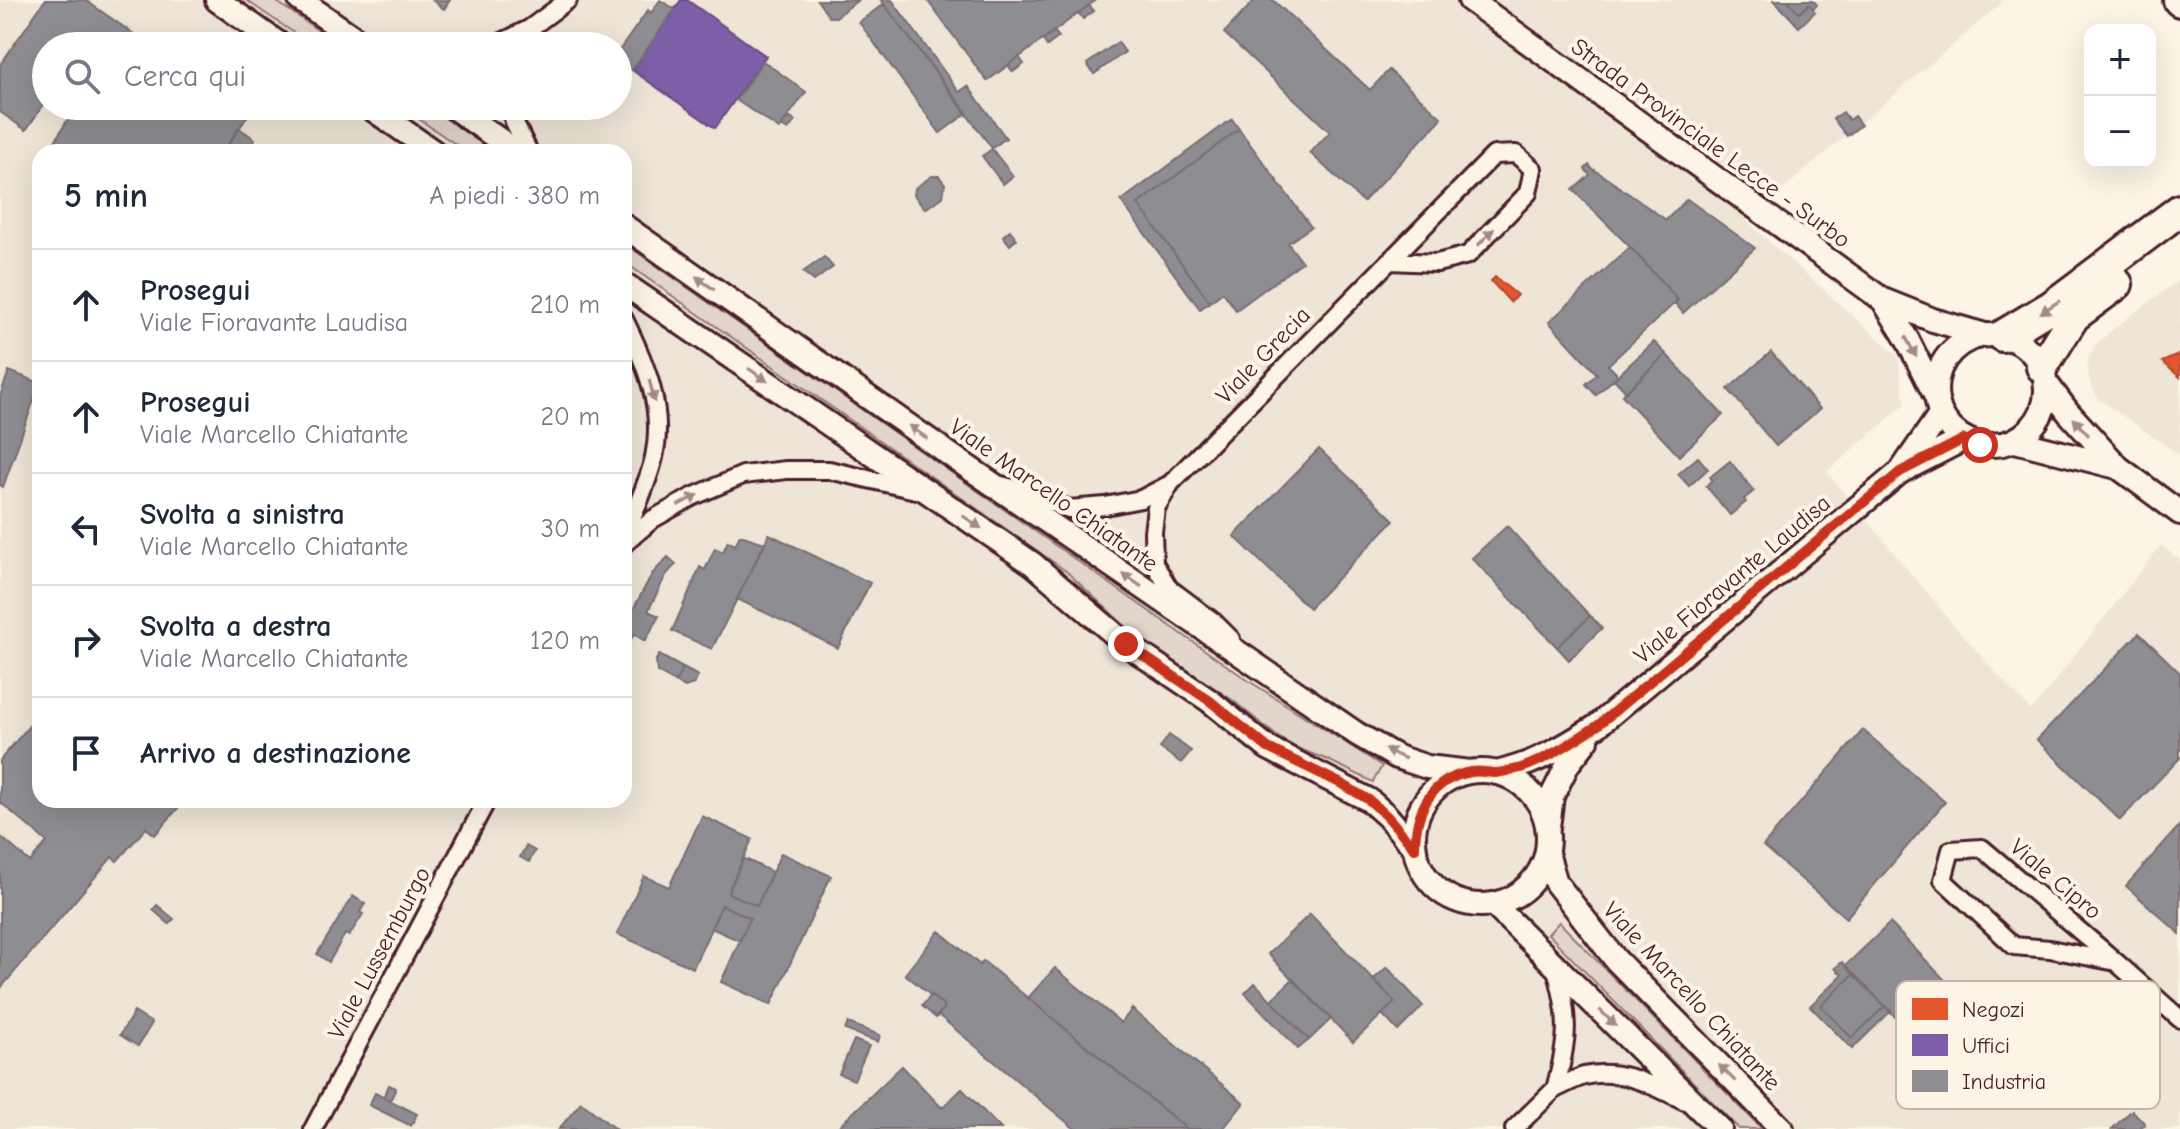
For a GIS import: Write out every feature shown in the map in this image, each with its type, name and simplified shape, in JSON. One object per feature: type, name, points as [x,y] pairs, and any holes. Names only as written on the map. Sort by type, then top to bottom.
[{"type":"highway","points":[[1994,336],[2052,306],[2180,210]]},
{"type":"highway","points":[[2044,376],[2074,316],[2180,234]]},
{"type":"street","points":[[217,0],[262,32]]},
{"type":"street","points":[[300,0],[344,31]]},
{"type":"street","points":[[523,32],[568,0]]},
{"type":"street","name":"Strada Provinciale Lecce - Surbo","points":[[1470,0],[1883,300],[1933,320],[1994,336]]},
{"type":"street","points":[[388,120],[423,144]]},
{"type":"street","points":[[471,120],[506,144]]},
{"type":"street","points":[[514,120],[525,144]]},
{"type":"street","name":"Viale Grecia","points":[[1260,669],[1214,622],[1169,588],[1154,563],[1156,508],[1171,483],[1389,261],[1494,155],[1516,154],[1533,169],[1528,193],[1468,255],[1437,263],[1389,261]]},
{"type":"street","name":"Viale Marcello Chiatante","points":[[632,232],[1357,734],[1397,757],[1427,767],[1496,773],[1515,780],[1530,792],[1541,808],[1548,827],[1547,853],[1556,883],[1616,960],[1782,1129]]},
{"type":"street","points":[[632,289],[1033,564],[1126,644],[1210,701],[1268,748],[1369,800],[1415,849],[1422,869],[1434,886],[1452,898],[1472,904],[1493,904],[1720,1129]]},
{"type":"street","name":"Strada Provinciale Lecce - Surbo","points":[[1883,300],[1913,350],[1938,405]]},
{"type":"street","points":[[2044,376],[2046,401],[2040,417],[2029,431],[2015,441],[1980,445],[1964,439],[1950,428],[1938,405],[1937,379],[1943,363],[1954,350],[1968,340],[1994,336],[2018,342],[2032,353],[2068,412],[2118,467],[2180,513]]},
{"type":"street","points":[[632,337],[647,370],[658,411],[654,456],[632,519]]},
{"type":"street","name":"Viale Fioravante Laudisa","points":[[1900,472],[1938,405]]},
{"type":"street","name":"Viale Fioravante Laudisa","points":[[1496,773],[1521,767],[1556,752],[1597,726],[1900,472],[1964,439]]},
{"type":"street","points":[[2015,441],[2118,467]]},
{"type":"street","points":[[632,536],[653,519],[692,497],[743,475],[786,470],[829,470],[929,493]]},
{"type":"street","name":"Viale Grecia","points":[[992,483],[1024,491],[1069,509],[1141,499],[1171,483]]},
{"type":"street","name":"Viale Fioravante Laudisa","points":[[1548,827],[1552,796],[1568,764],[1597,726]]},
{"type":"street","name":"Viale Marcello Chiatante","points":[[1415,849],[1415,828],[1421,809],[1433,791],[1450,779],[1470,772]]},
{"type":"street","name":"Viale Lussemburgo","points":[[313,1129],[483,808]]},
{"type":"street","name":"Viale Cipro","points":[[2116,962],[2050,949],[2014,946],[1943,880],[1951,850],[1982,848],[2116,962],[2137,981]]},
{"type":"street","name":"Viale Marcello Chiatante","points":[[1493,904],[1511,898],[1528,887],[1540,871],[1547,853]]},
{"type":"street","points":[[1554,965],[1564,998],[1566,1029],[1566,1050],[1555,1089]]},
{"type":"street","name":"Viale Cipro","points":[[2160,1001],[2180,1019]]},
{"type":"street","points":[[1514,1129],[1555,1089],[1583,1077],[1612,1073],[1637,1079],[1699,1107]]},
{"type":"shaded area","points":[[0,0],[2005,0],[1746,221],[1898,356],[1905,404],[1827,472],[1963,636],[2031,711],[2161,545],[2180,560],[2180,1129],[0,1129]]},
{"type":"shaded area","points":[[246,0],[274,0],[321,32],[293,32]]},
{"type":"shaded area","points":[[420,120],[448,120],[483,144],[455,144]]},
{"type":"shaded area","points":[[632,249],[1249,681],[1382,766],[1373,782],[1278,737],[1231,699],[1136,636],[1066,571],[632,268]]},
{"type":"shaded area","points":[[2180,279],[2180,455],[2100,400],[2092,389],[2087,362],[2095,345]]},
{"type":"shaded area","points":[[1559,922],[1762,1129],[1739,1129],[1548,934]]},
{"type":"building: Negozi","points":[[1495,277],[1517,295],[1510,302],[1491,281]]},
{"type":"building: Negozi","points":[[2180,354],[2180,377],[2162,362]]},
{"type":"building: Uffici","points":[[681,0],[687,0],[766,56],[715,128],[632,70]]},
{"type":"building: Industria","points":[[45,0],[85,0],[131,32],[32,32],[33,120],[26,130],[0,112],[0,65]]},
{"type":"building: Industria","points":[[432,0],[450,0],[444,9]]},
{"type":"building: Industria","points":[[660,0],[675,9],[632,70],[632,32],[648,10],[651,13]]},
{"type":"building: Industria","points":[[817,0],[858,0],[836,17],[829,17]]},
{"type":"building: Industria","points":[[881,0],[892,0],[959,92],[968,86],[1006,138],[992,148]]},
{"type":"building: Industria","points":[[927,0],[1096,0],[987,81]]},
{"type":"building: Industria","points":[[1255,0],[1273,0],[1370,90],[1389,70],[1442,118],[1363,202],[1310,153],[1330,132],[1224,33]]},
{"type":"building: Industria","points":[[1774,0],[1788,0],[1799,13],[1809,4],[1815,12],[1799,27]]},
{"type":"building: Industria","points":[[1788,0],[1813,0],[1817,5],[1813,9],[1809,4],[1799,13]]},
{"type":"building: Industria","points":[[884,4],[967,113],[940,133],[859,22]]},
{"type":"building: Industria","points":[[1089,5],[1094,11],[1083,19],[1079,13]]},
{"type":"building: Industria","points":[[1054,31],[1059,37],[1047,46],[1043,40]]},
{"type":"building: Industria","points":[[1118,42],[1125,52],[1094,74],[1087,64]]},
{"type":"building: Industria","points":[[1019,57],[1024,64],[1013,72],[1008,65]]},
{"type":"building: Industria","points":[[763,61],[806,92],[779,129],[736,100]]},
{"type":"building: Industria","points":[[1843,112],[1849,120],[1854,116],[1861,125],[1847,136],[1833,119]]},
{"type":"building: Industria","points":[[789,117],[795,121],[788,130],[781,126]]},
{"type":"building: Industria","points":[[1232,119],[1239,129],[1138,204],[1210,302],[1200,309],[1121,201]]},
{"type":"building: Industria","points":[[67,120],[245,120],[228,144],[54,143]]},
{"type":"building: Industria","points":[[239,128],[255,139],[253,144],[228,144]]},
{"type":"building: Industria","points":[[1239,129],[1311,227],[1288,243],[1302,262],[1236,310],[1223,292],[1210,302],[1138,204]]},
{"type":"building: Industria","points":[[992,149],[1013,176],[1003,184],[982,156]]},
{"type":"building: Industria","points":[[1589,165],[1666,220],[1687,199],[1755,248],[1683,313],[1675,303],[1678,300],[1573,190],[1590,175],[1585,169]]},
{"type":"building: Industria","points":[[932,176],[939,176],[945,184],[943,197],[925,209],[914,195],[915,188]]},
{"type":"building: Industria","points":[[1010,230],[1017,239],[1010,245],[1003,236]]},
{"type":"building: Industria","points":[[1630,247],[1678,300],[1608,365],[1618,375],[1596,395],[1586,384],[1597,374],[1549,322]]},
{"type":"building: Industria","points":[[824,257],[833,267],[814,281],[803,272]]},
{"type":"building: Industria","points":[[1654,342],[1666,354],[1626,392],[1614,379]]},
{"type":"building: Industria","points":[[1771,352],[1820,409],[1776,446],[1728,389]]},
{"type":"building: Industria","points":[[1666,354],[1723,415],[1679,456],[1622,395]]},
{"type":"building: Industria","points":[[9,371],[32,380],[32,405],[3,487],[0,485],[0,396]]},
{"type":"building: Industria","points":[[1319,449],[1394,520],[1309,608],[1234,536]]},
{"type":"building: Industria","points":[[1698,457],[1708,469],[1689,486],[1678,474]]},
{"type":"building: Industria","points":[[1730,461],[1754,491],[1730,515],[1706,486],[1712,480],[1710,477]]},
{"type":"building: Industria","points":[[1507,526],[1590,616],[1557,647],[1472,558]]},
{"type":"building: Industria","points":[[769,534],[870,583],[838,648],[737,599]]},
{"type":"building: Industria","points":[[740,535],[765,543],[712,649],[672,631],[700,567],[705,570],[715,548],[723,552],[728,541],[735,545]]},
{"type":"building: Industria","points":[[668,557],[676,564],[666,575],[648,611],[659,616],[645,641],[634,634],[632,638],[632,611],[652,574]]},
{"type":"building: Industria","points":[[1590,616],[1602,628],[1569,660],[1557,647]]},
{"type":"building: Industria","points":[[2139,633],[2180,673],[2180,758],[2120,820],[2037,740]]},
{"type":"building: Industria","points":[[659,655],[683,668],[675,682],[657,672]]},
{"type":"building: Industria","points":[[683,668],[698,676],[694,684],[685,687],[675,682]]},
{"type":"building: Industria","points":[[32,722],[32,808],[178,808],[155,835],[146,828],[117,861],[112,857],[0,989],[0,836],[30,862],[47,842],[0,802],[0,760]]},
{"type":"building: Industria","points":[[1863,730],[1945,802],[1846,918],[1763,846]]},
{"type":"building: Industria","points":[[1169,735],[1191,751],[1181,763],[1160,748]]},
{"type":"building: Industria","points":[[702,816],[752,839],[728,893],[757,906],[781,853],[831,876],[771,1005],[721,982],[750,918],[722,905],[693,968],[617,934],[644,876],[669,887]]},
{"type":"building: Industria","points":[[2180,825],[2180,934],[2126,886]]},
{"type":"building: Industria","points":[[526,846],[535,851],[529,862],[520,857]]},
{"type":"building: Industria","points":[[743,858],[772,872],[757,906],[728,893]]},
{"type":"building: Industria","points":[[353,896],[365,904],[360,912],[363,914],[349,936],[345,934],[329,962],[317,954]]},
{"type":"building: Industria","points":[[157,905],[174,919],[169,924],[153,910]]},
{"type":"building: Industria","points":[[722,905],[750,918],[740,941],[711,928]]},
{"type":"building: Industria","points":[[1310,914],[1395,1002],[1353,1042],[1268,954]]},
{"type":"building: Industria","points":[[1890,923],[1946,981],[1896,981],[1896,1018],[1845,966]]},
{"type":"building: Industria","points":[[939,931],[980,965],[983,961],[1187,1129],[1075,1129],[938,1015],[945,1007],[905,974]]},
{"type":"building: Industria","points":[[1842,962],[1854,974],[1821,1006],[1852,1038],[1885,1006],[1891,1011],[1852,1049],[1810,1006],[1842,975],[1835,968]]},
{"type":"building: Industria","points":[[1387,967],[1423,1006],[1398,1031],[1382,1014],[1395,1002],[1373,980]]},
{"type":"building: Industria","points":[[1055,968],[1121,1023],[1132,1009],[1244,1103],[1223,1129],[1187,1129],[1028,998]]},
{"type":"building: Industria","points":[[1854,974],[1885,1006],[1852,1038],[1821,1006]]},
{"type":"building: Industria","points":[[1293,979],[1331,1019],[1309,1040],[1271,1000]]},
{"type":"building: Industria","points":[[1255,983],[1309,1040],[1298,1049],[1245,993]]},
{"type":"building: Industria","points":[[931,995],[945,1007],[936,1018],[922,1006]]},
{"type":"building: Industria","points":[[134,1012],[152,1023],[138,1046],[120,1035]]},
{"type":"building: Industria","points":[[848,1023],[880,1035],[878,1042],[845,1030]]},
{"type":"building: Industria","points":[[854,1040],[869,1046],[854,1080],[839,1074]]},
{"type":"building: Industria","points":[[902,1066],[942,1108],[962,1089],[1001,1129],[836,1129]]},
{"type":"building: Industria","points":[[389,1085],[396,1088],[390,1101],[383,1097]]},
{"type":"building: Industria","points":[[375,1093],[417,1114],[411,1126],[369,1105]]},
{"type":"building: Industria","points":[[581,1102],[615,1129],[559,1129]]},
{"type":"building: Industria","points":[[2132,1110],[2145,1124],[2139,1129],[2112,1129]]},
{"type":"route","points":[[1126,644],[1210,701],[1268,748],[1369,800],[1415,849],[1415,828],[1421,809],[1433,791],[1450,779],[1470,772],[1496,773],[1521,767],[1556,752],[1597,726],[1900,472],[1964,439],[1980,445]]}]
